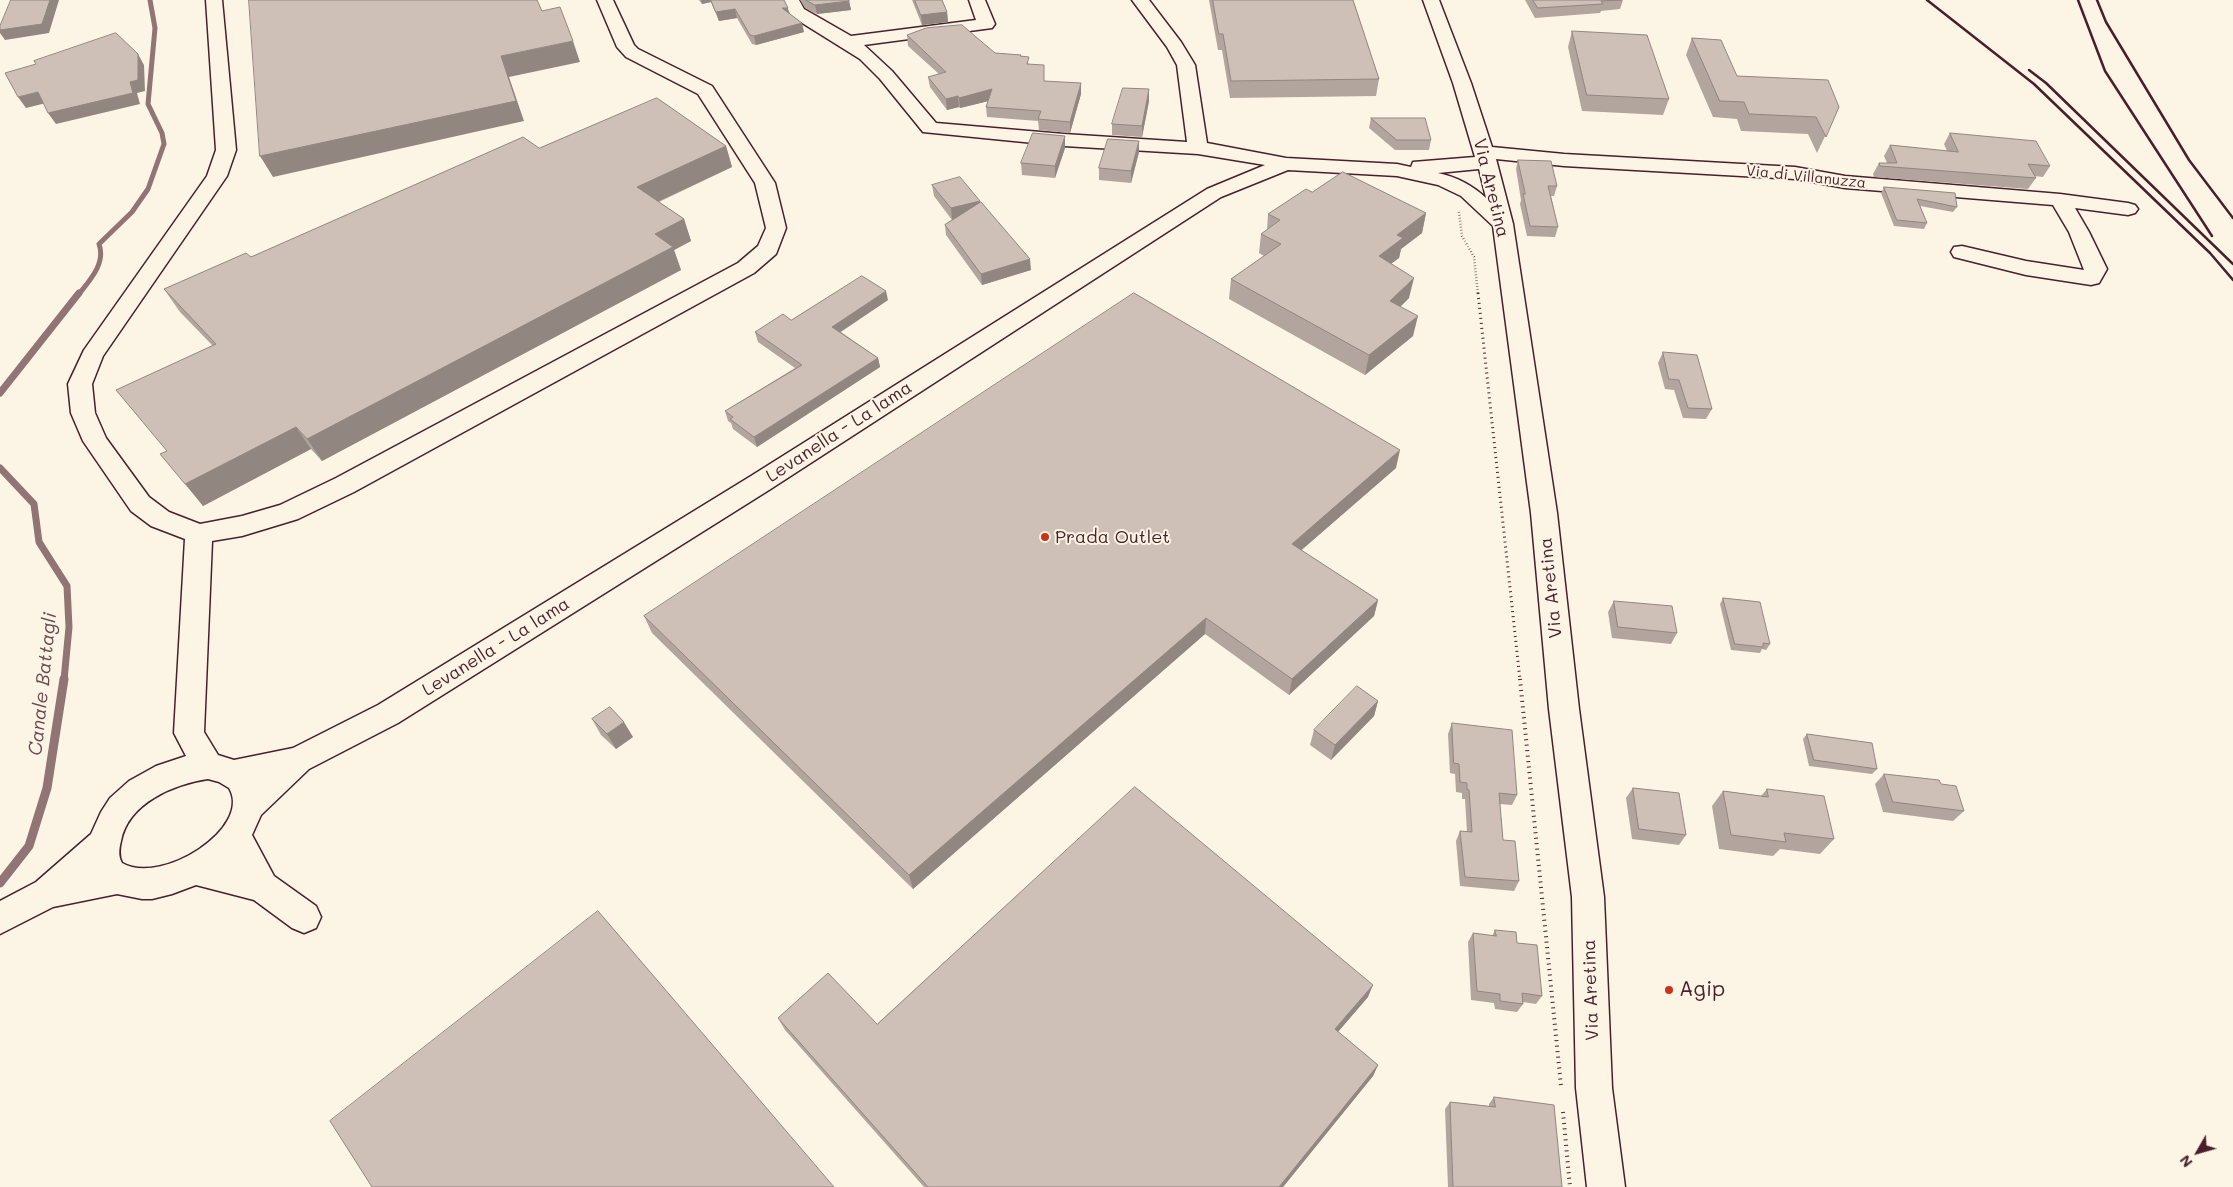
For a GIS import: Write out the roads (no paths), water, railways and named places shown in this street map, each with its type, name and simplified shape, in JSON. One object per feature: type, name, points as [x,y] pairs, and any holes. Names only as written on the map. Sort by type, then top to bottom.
[{"type":"street","points":[[214,0],[226,150],[217,176],[92,356],[80,384],[83,413],[95,441],[140,504],[160,519],[199,534],[242,526],[289,512],[345,485],[746,268],[768,249],[776,228],[765,183],[719,109],[705,90],[632,53],[626,47],[605,0]]},
{"type":"street","points":[[791,0],[797,12],[848,42],[866,55],[886,75],[930,128],[1064,140],[1198,148],[1240,154],[1286,164]]},
{"type":"street","points":[[848,42],[986,24],[977,0]]},
{"type":"street","points":[[1140,0],[1175,46],[1186,65],[1198,148]]},
{"type":"street","name":"Via Aretina","points":[[1430,0],[1444,33],[1487,164],[1503,224],[1544,513],[1564,709],[1588,897],[1594,1088],[1606,1187]]},
{"type":"street","name":"Via di Villanuzza","points":[[1443,173],[1487,164],[1513,154],[1564,160],[1795,173],[1844,182],[2060,200],[2128,209]]},
{"type":"street","name":"Levanella - La lama","points":[[102,844],[108,828],[118,812],[131,798],[148,785],[175,772],[188,768],[221,770],[298,760],[388,714],[760,483],[1214,193],[1286,164],[1443,173]]},
{"type":"street","points":[[1443,173],[1468,192],[1503,224]]},
{"type":"street","points":[[1962,252],[1993,262],[2091,278],[2096,269],[2079,232],[2060,200]]},
{"type":"street","points":[[148,785],[189,733],[199,534]]},
{"type":"street","points":[[189,733],[221,770],[243,782],[248,794],[241,821],[262,886]]},
{"type":"street","name":"Levanella - La lama","points":[[118,879],[134,884],[154,884],[174,879],[196,870],[218,854],[241,821],[298,760]]},
{"type":"street","points":[[102,844],[102,858],[108,870],[118,879]]},
{"type":"street","points":[[25,905],[102,844]]},
{"type":"street","points":[[196,870],[262,886],[304,917]]},
{"type":"street","points":[[25,905],[118,879]]},
{"type":"waterway","name":"Canale Battagli","points":[[79,294],[99,264],[101,251],[99,244],[132,212],[148,189],[164,144],[162,133],[148,104],[155,28],[150,0]]},
{"type":"waterway","name":"Canale Battagli","points":[[0,393],[79,293]]},
{"type":"waterway","name":"Canale Battagli","points":[[0,468],[34,504],[39,542],[67,586],[69,627],[64,680]]},
{"type":"waterway","name":"Canale Battagli","points":[[0,883],[29,846],[47,788],[64,679]]},
{"type":"railway","points":[[1927,0],[2034,84],[2210,253],[2233,280]]},
{"type":"railway","points":[[2078,0],[2105,71],[2212,236]]},
{"type":"railway","points":[[2097,0],[2106,22],[2189,160],[2233,218]]},
{"type":"railway","points":[[2029,70],[2046,83],[2233,264]]},
{"type":"place","name":"Prada Outlet","points":[[1045,537]]},
{"type":"place","name":"Agip","points":[[1669,990]]}]
